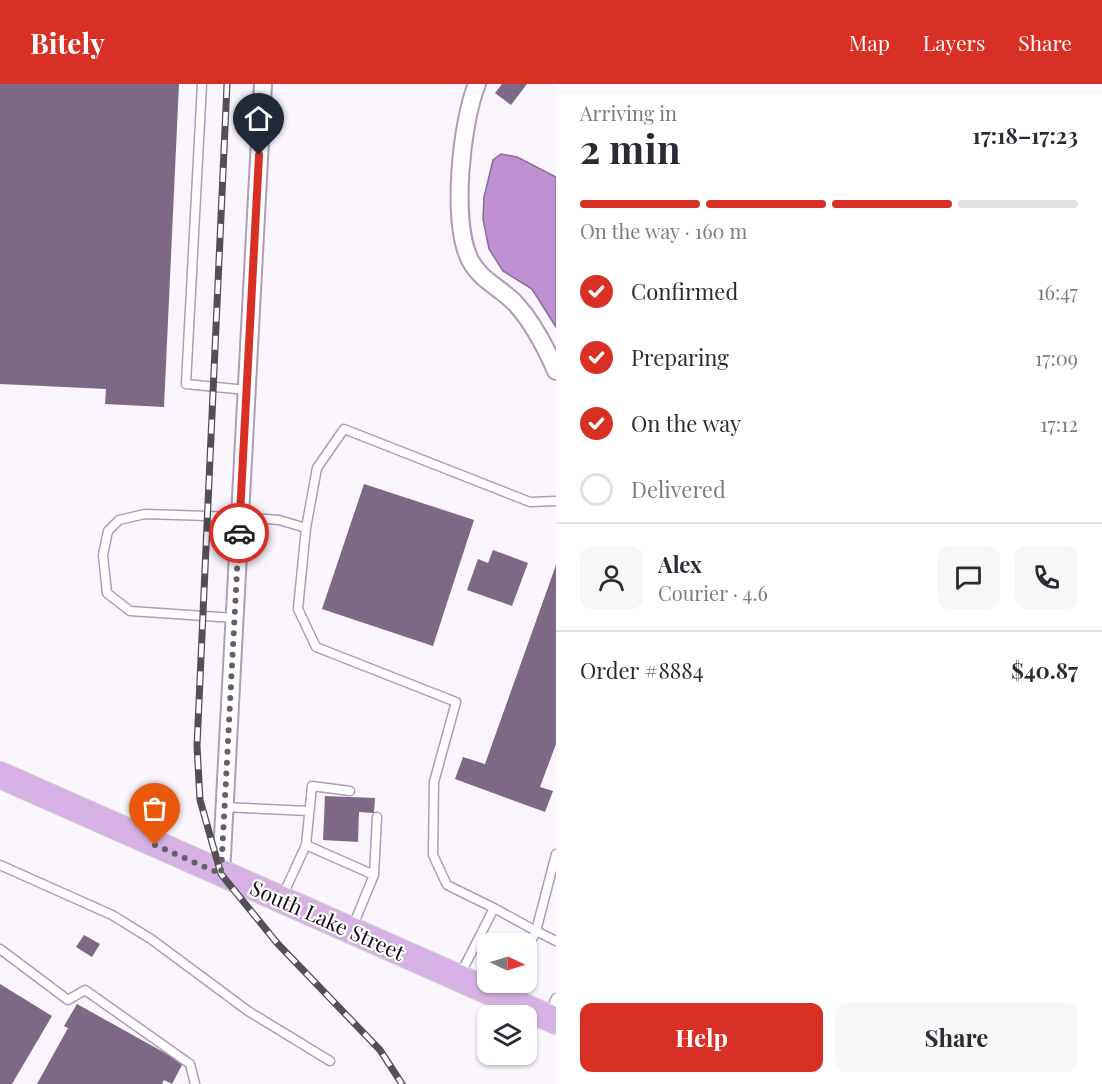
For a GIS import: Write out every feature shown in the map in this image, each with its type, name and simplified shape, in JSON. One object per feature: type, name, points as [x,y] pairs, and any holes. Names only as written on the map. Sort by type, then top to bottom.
[{"type":"main road","name":"South Lake Street","points":[[1,778],[458,978],[553,1012]]},
{"type":"street","points":[[221,874],[262,84]]},
{"type":"street","points":[[477,84],[468,118],[462,163],[459,208],[463,237],[470,259],[482,276],[518,306],[546,349],[556,371]]},
{"type":"lane","points":[[202,84],[186,384],[246,390]]},
{"type":"lane","points":[[556,501],[530,502],[344,429],[317,468],[306,528],[298,609],[316,647],[456,702],[434,783],[433,855],[447,885],[556,941]]},
{"type":"lane","points":[[234,618],[130,611],[107,593],[103,555],[108,531],[119,520],[145,514],[279,520],[306,528]]},
{"type":"lane","points":[[280,900],[306,845],[312,786],[350,791]]},
{"type":"lane","points":[[224,807],[309,810]]},
{"type":"lane","points":[[350,932],[374,875],[377,818]]},
{"type":"lane","points":[[306,845],[374,875]]},
{"type":"lane","points":[[536,931],[556,854]]},
{"type":"lane","points":[[0,865],[112,915],[160,946],[248,1011],[330,1061]]},
{"type":"lane","points":[[458,978],[494,908]]},
{"type":"lane","points":[[0,949],[68,1000],[85,990],[190,1064],[195,1084]]},
{"type":"shaded area","points":[[501,154],[517,157],[556,177],[556,327],[532,289],[503,271],[489,249],[483,219],[484,197],[493,160]]},
{"type":"building","points":[[0,84],[179,84],[164,407],[105,404],[106,389],[0,384]]},
{"type":"building","points":[[502,84],[527,84],[511,105],[495,93]]},
{"type":"building","points":[[364,484],[474,520],[433,646],[322,609]]},
{"type":"building","points":[[493,550],[528,563],[512,606],[467,590],[478,559],[488,563]]},
{"type":"building","points":[[556,565],[556,744],[540,787],[553,791],[545,812],[455,779],[463,757],[485,764]]},
{"type":"building","points":[[325,796],[375,798],[374,813],[359,812],[358,842],[323,840]]},
{"type":"building","points":[[84,935],[100,944],[92,957],[76,947]]},
{"type":"building","points":[[0,984],[52,1016],[12,1084],[0,1084]]},
{"type":"building","points":[[77,1004],[183,1063],[172,1084],[164,1080],[162,1084],[37,1084],[68,1028],[64,1026]]},
{"type":"railway","points":[[227,84],[197,746],[200,800],[221,874],[277,943],[380,1050],[402,1084]]},
{"type":"way so far","points":[[155,845],[221,874],[239,533]]},
{"type":"route","points":[[239,533],[259,155]]}]
